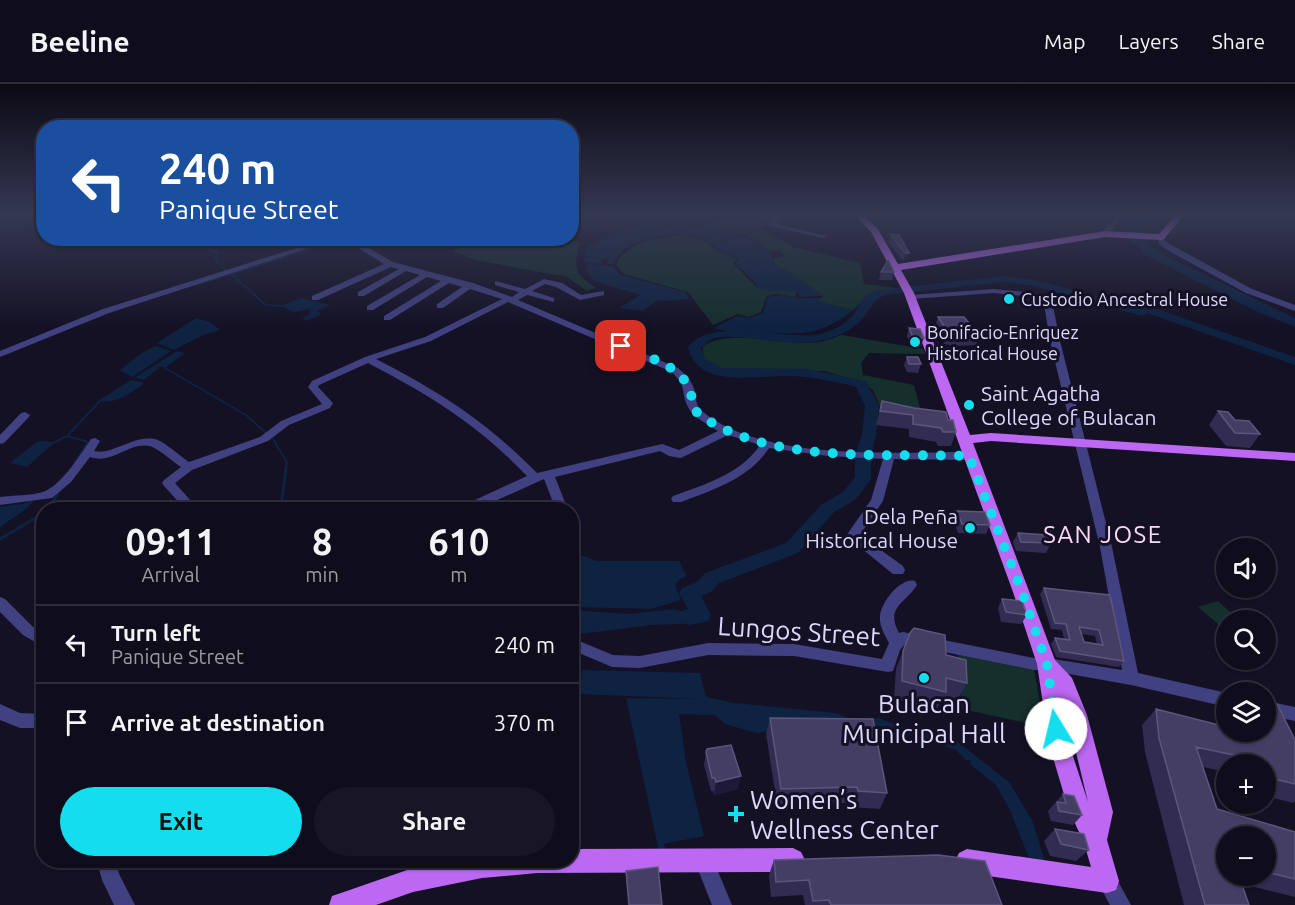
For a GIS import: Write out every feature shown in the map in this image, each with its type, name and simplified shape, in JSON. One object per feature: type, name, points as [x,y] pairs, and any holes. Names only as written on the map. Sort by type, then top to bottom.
[{"type":"main road","points":[[886,253],[909,292],[1022,592],[1047,664],[1056,729],[1079,808],[1095,840],[1107,881],[1022,869],[983,874],[949,859]]},
{"type":"main road","points":[[894,268],[985,253]]},
{"type":"main road","points":[[965,441],[991,437],[1295,457]]},
{"type":"main road","points":[[1047,664],[1065,684],[1082,733],[1102,812],[1095,840]]},
{"type":"main road","points":[[1056,729],[1082,733]]},
{"type":"main road","points":[[579,861],[704,862],[819,859]]},
{"type":"main road","points":[[341,905],[413,880],[477,868]]},
{"type":"street","points":[[0,354],[106,311],[289,253]]},
{"type":"street","points":[[372,253],[404,269],[470,285],[509,299],[675,370],[689,386],[692,407],[699,414],[727,431],[766,444],[883,456],[965,441]]},
{"type":"street","points":[[1180,253],[1250,291],[1295,308]]},
{"type":"street","points":[[315,298],[390,264]]},
{"type":"street","points":[[362,294],[404,269]]},
{"type":"street","points":[[370,308],[425,275]]},
{"type":"street","points":[[387,318],[448,280]]},
{"type":"street","points":[[186,502],[168,483],[188,467],[264,439],[285,423],[326,406],[328,403],[313,385],[368,359],[428,339],[529,291],[544,281],[560,285],[573,296],[585,299],[601,293]]},
{"type":"street","points":[[498,283],[529,291],[551,300]]},
{"type":"street","points":[[440,306],[470,285]]},
{"type":"street","points":[[909,292],[994,291],[1047,296],[1055,341],[1106,547],[1131,678]]},
{"type":"street","points":[[368,359],[415,383],[488,433],[510,451],[535,477]]},
{"type":"street","points":[[0,441],[25,415]]},
{"type":"street","points":[[481,502],[535,477],[659,447],[673,454],[681,454],[727,431]]},
{"type":"street","points":[[0,501],[50,494],[88,453],[95,441]]},
{"type":"street","points":[[88,453],[101,457],[138,442],[153,442],[188,467]]},
{"type":"street","points":[[677,499],[723,480],[760,456],[766,444]]},
{"type":"street","points":[[883,456],[877,501],[852,536],[898,570]]},
{"type":"street","points":[[548,474],[559,502]]},
{"type":"street","points":[[896,642],[888,630],[886,619],[889,605],[910,585]]},
{"type":"street","points":[[0,603],[36,636]]},
{"type":"street","name":"Lungos Street","points":[[579,647],[612,661],[640,662],[708,649],[794,650],[888,666],[896,642],[903,638],[1024,662],[1131,678],[1216,697]]},
{"type":"street","points":[[1276,710],[1295,714]]},
{"type":"street","points":[[0,711],[5,716],[16,720],[36,721]]},
{"type":"street","points":[[704,862],[722,905]]},
{"type":"street","points":[[108,868],[125,905]]},
{"type":"street","points":[[1107,881],[1121,905]]},
{"type":"green space","points":[[459,253],[578,253],[576,264],[579,274],[596,288],[587,291],[567,277],[476,260]]},
{"type":"green space","points":[[723,253],[737,259],[733,263],[757,288],[771,291],[797,291],[795,297],[777,294],[767,296],[761,312],[749,317],[738,314],[713,325],[688,292],[624,274],[617,266],[617,260],[624,254]]},
{"type":"green space","points":[[783,253],[819,253],[860,263],[864,284],[897,288],[865,298],[853,310],[817,301],[823,296],[774,263],[773,258],[786,256]]},
{"type":"green space","points":[[842,335],[923,349],[925,354],[869,353],[861,363],[863,375],[914,385],[921,412],[880,407],[873,390],[863,383],[825,371],[751,372],[712,367],[702,360],[703,346],[728,338],[805,343]]},
{"type":"green space","points":[[1218,601],[1228,610],[1216,610],[1216,623],[1198,607]]},
{"type":"green space","points":[[958,653],[1034,669],[1044,727],[962,709]]},
{"type":"water","points":[[585,253],[621,253],[614,264],[606,264],[609,259],[602,258],[603,264],[583,262],[585,257],[600,258],[585,256]]},
{"type":"water","points":[[726,253],[770,253],[774,263],[824,296],[798,297],[798,291],[771,291],[757,288],[755,282],[735,263],[739,259]]},
{"type":"water","points":[[1162,253],[1295,318],[1295,327],[1254,310],[1144,254]]},
{"type":"water","points":[[589,264],[613,266],[620,275],[685,292],[690,299],[657,300],[643,311],[619,308],[640,295],[592,280],[586,269]]},
{"type":"water","points":[[779,295],[820,298],[817,301],[853,310],[829,326],[807,332],[734,332],[714,328],[738,316],[749,318],[763,313],[768,297]]},
{"type":"water","points":[[301,298],[330,305],[317,311],[322,314],[306,321],[302,318],[309,315],[310,309],[294,312],[281,306]]},
{"type":"water","points":[[196,318],[210,322],[220,330],[201,336],[174,350],[157,343]]},
{"type":"water","points":[[155,346],[171,351],[132,377],[120,370],[142,353]]},
{"type":"water","points":[[177,351],[185,353],[165,368],[161,366],[144,380],[134,378]]},
{"type":"water","points":[[131,380],[143,382],[143,385],[116,400],[98,401]]},
{"type":"water","points":[[38,441],[55,442],[27,467],[10,463]]},
{"type":"water","points":[[34,500],[28,508],[0,528],[0,507]]},
{"type":"water","points":[[579,555],[596,561],[679,561],[687,577],[680,579],[675,585],[681,600],[651,609],[579,607]]},
{"type":"water","points":[[673,609],[695,614],[697,609],[705,609],[705,616],[689,619],[682,624],[652,625],[579,634],[579,610],[629,614]]},
{"type":"water","points":[[582,670],[700,673],[706,697],[735,703],[836,713],[850,719],[879,718],[905,728],[958,742],[1009,782],[1032,820],[1045,861],[1029,858],[1010,810],[996,785],[956,750],[881,726],[867,731],[757,733],[725,724],[715,715],[679,714],[686,762],[704,836],[664,844],[667,855],[660,856],[626,698],[700,699],[580,694]]},
{"type":"building","points":[[888,260],[894,272],[881,272]]},
{"type":"building","points":[[938,317],[964,317],[970,324],[965,324],[978,339],[946,338],[944,326]]},
{"type":"building","points":[[909,328],[920,329],[924,338],[913,337]]},
{"type":"building","points":[[907,357],[918,357],[921,364],[909,364]]},
{"type":"building","points":[[882,401],[946,412],[948,420],[953,420],[956,432],[943,432],[941,428],[913,424],[913,415],[880,411]]},
{"type":"building","points":[[1218,411],[1228,412],[1235,420],[1249,421],[1260,434],[1235,433]]},
{"type":"building","points":[[957,511],[985,512],[990,525],[962,524]]},
{"type":"building","points":[[1018,533],[1047,535],[1051,543],[1021,542]]},
{"type":"building","points":[[1044,588],[1110,595],[1124,661],[1060,651],[1055,638],[1070,640],[1066,624],[1055,623]],"holes":[[[1079,627],[1099,630],[1103,645],[1084,642]]]},
{"type":"building","points":[[1002,599],[1022,601],[1027,615],[1006,612]]},
{"type":"building","points":[[914,628],[945,635],[946,655],[966,660],[967,683],[946,678],[946,692],[902,681],[903,651]]},
{"type":"building","points":[[1277,704],[1295,740],[1295,784],[1276,779],[1276,754],[1229,754],[1196,747],[1216,806],[1216,814],[1234,814],[1275,826],[1216,826],[1216,886],[1242,886],[1249,905],[1205,905],[1159,738],[1156,709],[1216,724],[1216,742],[1276,742]]},
{"type":"building","points":[[770,718],[873,719],[887,793],[858,791],[857,787],[781,789]]},
{"type":"building","points":[[731,745],[741,776],[716,782],[715,778],[712,778],[707,749]]},
{"type":"building","points":[[1063,794],[1074,796],[1082,815],[1059,811],[1057,802],[1066,803]]},
{"type":"building","points":[[1276,826],[1295,832],[1295,879],[1276,874]]},
{"type":"building","points":[[1055,829],[1084,834],[1089,850],[1061,844]]},
{"type":"building","points":[[938,855],[985,861],[1002,905],[831,905],[829,900],[813,901],[809,880],[776,882],[774,860]]},
{"type":"building","points":[[658,867],[662,905],[629,905],[626,871]]},
{"type":"waterway","points":[[217,253],[215,259],[227,272]]},
{"type":"waterway","points":[[231,274],[298,253]]},
{"type":"waterway","points":[[196,285],[231,274]]},
{"type":"waterway","points":[[231,274],[266,305],[281,306]]},
{"type":"waterway","points":[[689,617],[701,615],[689,593],[704,587],[712,578],[792,548],[828,508],[849,496],[863,478],[863,456],[869,434],[872,406],[861,384],[843,379],[816,374],[733,373],[712,369],[699,360],[694,347],[707,337],[723,334],[799,340],[817,338],[833,334],[848,326],[860,314],[869,298],[883,292],[1004,279],[1035,283],[1142,312],[1115,303],[1133,304],[1295,361]]},
{"type":"waterway","points":[[165,368],[246,415],[266,433]]},
{"type":"waterway","points":[[67,436],[100,401]]},
{"type":"waterway","points":[[55,442],[67,436]]},
{"type":"waterway","points":[[67,436],[88,442],[75,462]]},
{"type":"waterway","points":[[273,439],[287,462],[286,469]]},
{"type":"waterway","points":[[282,499],[286,468]]},
{"type":"waterway","points":[[53,502],[59,491]]},
{"type":"waterway","points":[[0,539],[36,518]]},
{"type":"place","name":"Custodio Ancestral House","points":[[1009,299]]},
{"type":"place","name":"Bonifacio-Enriquez Historical House","points":[[915,342]]},
{"type":"place","name":"Saint Agatha College of Bulacan","points":[[969,405]]},
{"type":"place","name":"Dela Peña Historical House","points":[[970,528]]},
{"type":"place","name":"Bulacan Municipal Hall","points":[[924,678]]},
{"type":"place","name":"Women’s Wellness Center","points":[[736,814]]},
{"type":"district","name":"SAN JOSE","points":[[1103,534]]},
{"type":"route","points":[[621,346],[675,370],[689,386],[692,407],[699,414],[727,431],[759,442],[820,451],[889,456],[969,456],[1022,592],[1047,664],[1056,729]]}]
